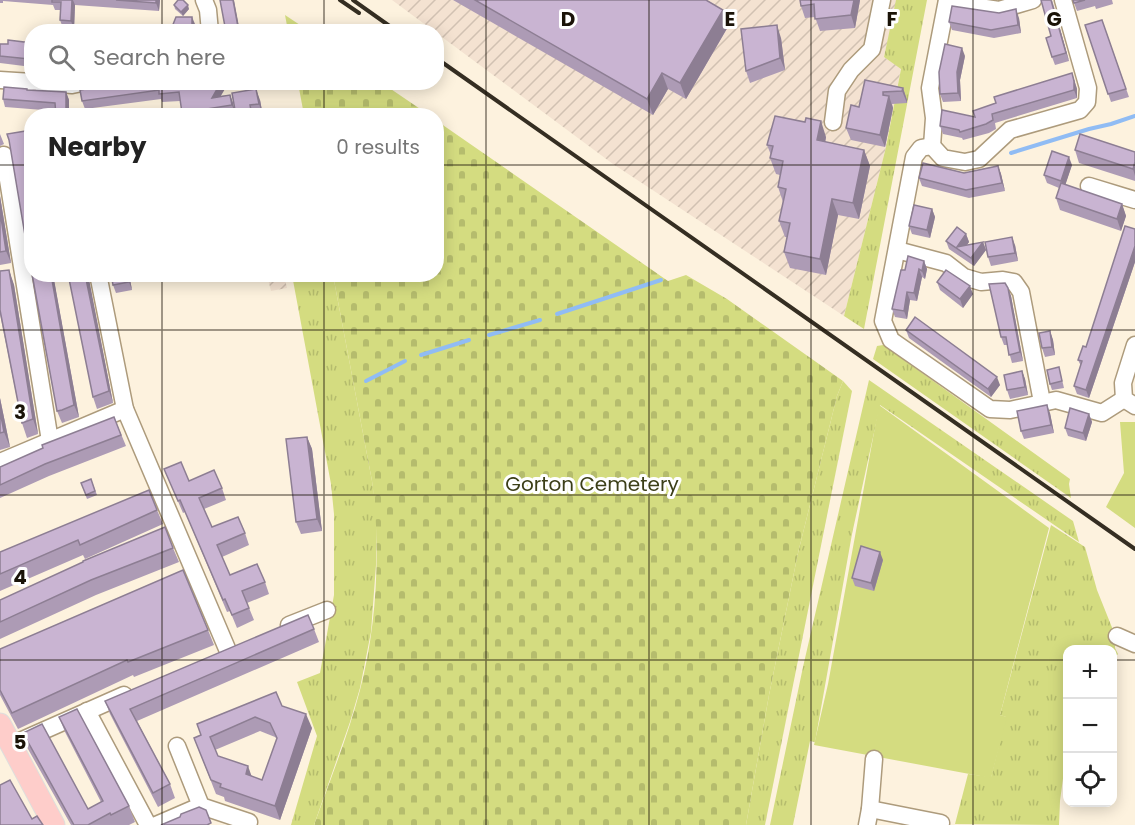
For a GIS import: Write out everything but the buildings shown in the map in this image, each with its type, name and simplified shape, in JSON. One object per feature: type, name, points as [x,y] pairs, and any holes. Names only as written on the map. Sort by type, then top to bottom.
[{"type":"main road","points":[[0,724],[54,825]]},
{"type":"street","points":[[204,0],[209,24]]},
{"type":"street","points":[[833,122],[837,91],[851,70],[872,49],[882,0]]},
{"type":"street","points":[[1033,0],[999,10],[947,1],[930,88],[934,118],[932,146],[943,158],[965,162],[979,159],[1010,130],[1080,110],[1087,102],[1088,88],[1063,0]]},
{"type":"street","points":[[0,80],[24,82]]},
{"type":"street","points":[[932,146],[921,148],[915,157],[883,321],[891,339],[990,409],[1010,410],[1056,400],[1102,413],[1130,402],[1123,383],[1135,345]]},
{"type":"street","points":[[4,155],[50,441]]},
{"type":"street","points":[[1089,186],[1135,201]]},
{"type":"street","points":[[897,250],[945,263],[964,277],[981,282],[1003,280],[1014,282],[1021,292],[1042,402]]},
{"type":"street","points":[[100,282],[124,409],[155,493],[222,653],[248,642]]},
{"type":"street","points":[[0,462],[124,409]]},
{"type":"street","points":[[277,630],[327,610]]},
{"type":"street","points":[[1117,636],[1135,644]]},
{"type":"street","points":[[11,746],[141,688]]},
{"type":"street","points":[[87,711],[148,825]]},
{"type":"street","points":[[177,746],[201,806],[227,820],[249,822]]},
{"type":"street","points":[[874,759],[869,817],[941,823]]},
{"type":"street","points":[[156,825],[201,806]]},
{"type":"shaded area","points":[[392,0],[897,0],[884,57],[901,68],[886,147],[844,316],[613,164],[444,39],[444,24],[424,24]]},
{"type":"shaded area","points":[[269,282],[286,282],[287,288],[271,291]]},
{"type":"green space","points":[[896,0],[927,0],[864,329],[844,316],[886,147],[901,69],[884,57]]},
{"type":"green space","points":[[285,15],[298,24],[287,24]]},
{"type":"green space","points":[[299,90],[392,90],[419,108],[303,108]]},
{"type":"green space","name":"Gorton Cemetery","points":[[444,126],[668,281],[686,275],[727,299],[843,381],[837,396],[798,553],[769,695],[746,825],[314,825],[344,741],[366,666],[374,613],[377,559],[372,481],[334,282],[444,282]]},
{"type":"green space","points":[[293,282],[334,282],[377,515],[371,632],[360,688],[314,825],[291,825],[317,736],[297,682],[320,673],[334,595],[334,514],[331,484]]},
{"type":"green space","points":[[883,345],[1070,479],[1071,498],[873,359],[877,346]]},
{"type":"green space","points":[[869,380],[1073,521],[1079,542],[880,405],[852,534],[815,742],[810,741],[793,825],[770,825],[803,667]]},
{"type":"green space","points":[[843,381],[852,391],[765,825],[746,825],[769,695],[798,553],[837,396]]},
{"type":"green space","points":[[879,405],[1049,528],[1000,715],[1007,717],[991,778],[814,745],[828,684]]},
{"type":"green space","points":[[1120,422],[1135,422],[1135,528],[1106,507],[1124,473]]},
{"type":"green space","points":[[1051,525],[1085,547],[1097,590],[1115,635],[1115,645],[1063,645],[1063,778],[1059,825],[955,824],[968,774],[991,777],[1006,717],[1000,715]]},
{"type":"waterway","points":[[1011,153],[1135,116]]},
{"type":"waterway","points":[[557,314],[661,280]]},
{"type":"waterway","points":[[489,335],[540,320]]},
{"type":"waterway","points":[[421,355],[469,340]]},
{"type":"waterway","points":[[366,381],[405,361]]},
{"type":"railway","points":[[340,0],[359,13]]},
{"type":"railway","points":[[353,0],[387,24]]},
{"type":"railway","points":[[444,64],[1135,549]]}]
